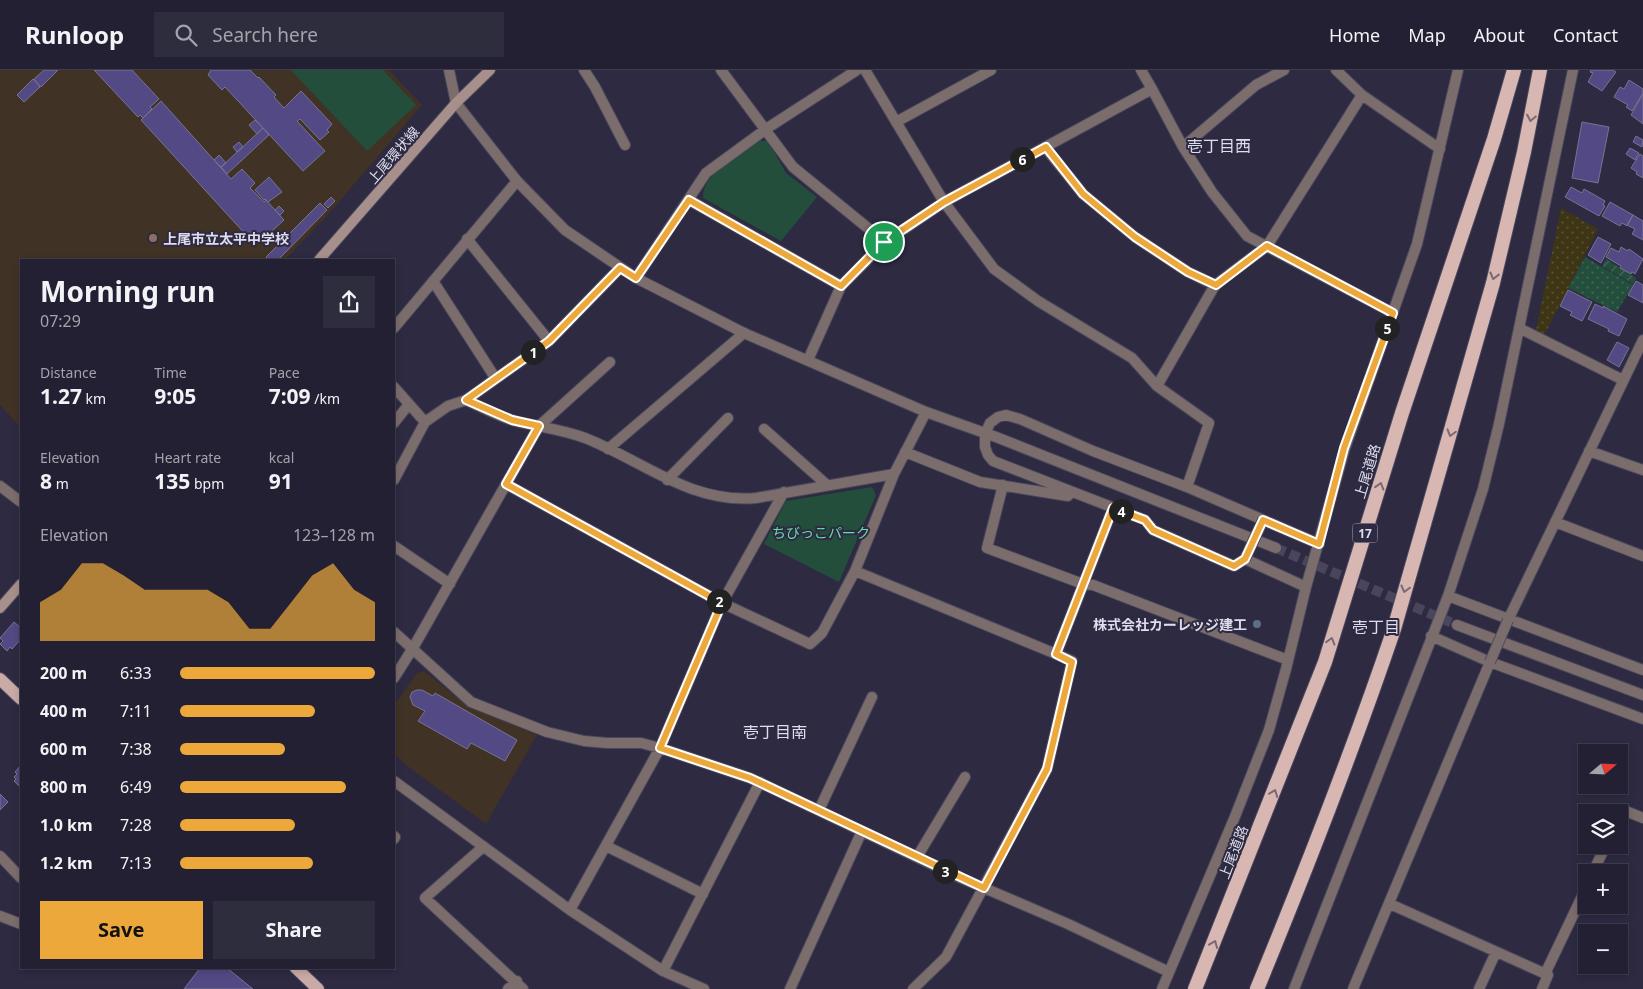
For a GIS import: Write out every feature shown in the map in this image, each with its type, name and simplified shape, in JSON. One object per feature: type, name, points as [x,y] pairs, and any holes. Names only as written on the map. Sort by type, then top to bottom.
[{"type":"highway","name":"上尾道路","points":[[1196,989],[1325,662],[1402,413],[1494,139],[1514,70]]},
{"type":"highway","points":[[1258,989],[1376,681],[1394,629],[1493,283],[1524,152],[1540,70]]},
{"type":"main road","name":"上尾環状線","points":[[320,259],[456,103],[490,70]]},
{"type":"main road","points":[[0,608],[20,585]]},
{"type":"main road","points":[[0,678],[20,698]]},
{"type":"main road","points":[[297,969],[318,989]]},
{"type":"street","points":[[449,70],[456,103],[517,181],[565,230],[636,278],[744,333],[926,412],[1276,548]]},
{"type":"street","points":[[584,70],[625,145]]},
{"type":"street","points":[[721,70],[793,167],[884,242]]},
{"type":"street","points":[[636,278],[706,173],[766,129],[857,70]]},
{"type":"street","points":[[865,70],[944,202],[994,269],[1038,301],[1132,358],[1156,386],[1208,423],[1186,488]]},
{"type":"street","points":[[896,122],[991,70]]},
{"type":"street","points":[[1142,70],[1183,147],[1212,192],[1247,236],[1393,313]]},
{"type":"street","points":[[1183,147],[1256,85],[1284,70]]},
{"type":"street","points":[[1336,70],[1362,95],[1440,149]]},
{"type":"street","points":[[1162,989],[1234,820],[1269,730],[1344,448],[1417,244],[1458,70]]},
{"type":"street","points":[[1294,989],[1448,596],[1483,489],[1499,424],[1573,70]]},
{"type":"street","points":[[808,360],[841,286],[884,242],[944,202],[1152,89]]},
{"type":"street","points":[[1156,386],[1216,285],[1267,246],[1362,95]]},
{"type":"street","points":[[1046,147],[1083,194],[1135,237],[1188,272],[1216,285]]},
{"type":"street","points":[[395,327],[517,181]]},
{"type":"street","points":[[689,200],[841,286]]},
{"type":"street","points":[[467,239],[549,341]]},
{"type":"street","points":[[395,478],[425,422],[448,406],[466,400],[549,341],[620,268]]},
{"type":"street","points":[[433,280],[496,379]]},
{"type":"street","points":[[1519,328],[1623,380]]},
{"type":"street","points":[[608,449],[744,333]]},
{"type":"street","points":[[1353,989],[1508,620],[1643,340]]},
{"type":"street","points":[[395,676],[450,584],[539,426],[610,362]]},
{"type":"street","points":[[395,388],[425,422]]},
{"type":"street","points":[[466,400],[512,420],[585,438],[668,480],[710,495],[745,499],[894,474]]},
{"type":"street","points":[[395,422],[409,404]]},
{"type":"street","points":[[506,484],[722,603],[810,644],[822,633],[855,570],[894,474],[926,412]]},
{"type":"street","points":[[1263,520],[1245,559],[1234,566],[1153,530],[1145,520],[993,461],[985,447],[985,434],[990,423],[998,417],[1006,415],[1020,419],[1093,451],[1186,488],[1263,520],[1319,544]]},
{"type":"street","points":[[668,480],[728,418]]},
{"type":"street","points":[[764,429],[827,485]]},
{"type":"street","points":[[1589,451],[1643,470]]},
{"type":"street","points":[[905,452],[980,482],[1092,500]]},
{"type":"street","points":[[1003,485],[987,548],[1083,584],[1093,585],[1288,660]]},
{"type":"street","points":[[0,486],[20,501]]},
{"type":"street","points":[[570,910],[660,748],[722,603],[784,492]]},
{"type":"street","points":[[1056,654],[1113,508]]},
{"type":"street","points":[[1555,522],[1643,556]]},
{"type":"street","points":[[395,547],[450,584]]},
{"type":"street","points":[[1245,559],[1306,587]]},
{"type":"street","points":[[855,570],[1072,662],[1047,769],[946,957],[913,989]]},
{"type":"street","points":[[1448,596],[1643,670]]},
{"type":"street","points":[[1457,625],[1643,696]]},
{"type":"street","points":[[395,633],[471,702],[547,732],[584,741],[608,744],[641,743],[760,782],[917,857],[1076,927],[1169,972]]},
{"type":"street","points":[[1431,636],[1490,662],[1643,719]]},
{"type":"street","points":[[818,810],[872,697]]},
{"type":"street","points":[[917,857],[965,776]]},
{"type":"street","points":[[395,782],[570,910],[663,971],[704,989]]},
{"type":"street","points":[[663,971],[760,782]]},
{"type":"street","points":[[1628,812],[1643,818]]},
{"type":"street","points":[[790,989],[862,831]]},
{"type":"street","points":[[606,846],[703,894]]},
{"type":"street","points":[[483,847],[425,898],[520,985],[508,989]]},
{"type":"street","points":[[0,856],[20,877]]},
{"type":"street","points":[[1390,904],[1548,975],[1542,989]]},
{"type":"street","points":[[1545,974],[1578,905]]},
{"type":"street","points":[[0,916],[20,923]]},
{"type":"street","points":[[1479,989],[1496,952]]},
{"type":"shaded area","name":"上尾市立太平中学校","points":[[0,70],[389,70],[422,105],[326,217],[286,259],[20,259],[20,427],[0,405]]},
{"type":"shaded area","points":[[424,671],[465,704],[537,735],[486,824],[402,762],[395,754],[395,704],[417,673]]},
{"type":"green space","points":[[291,70],[383,70],[416,105],[367,151]]},
{"type":"green space","points":[[760,141],[768,141],[786,173],[817,197],[781,241],[703,198],[704,189],[716,172]]},
{"type":"green space","points":[[1585,257],[1633,285],[1617,312],[1568,288]]},
{"type":"green space","points":[[1606,259],[1636,278],[1633,284],[1602,266]]},
{"type":"green space","name":"ちびっこパーク","points":[[872,487],[876,495],[839,582],[764,544],[786,501]]},
{"type":"sand","points":[[1561,208],[1598,229],[1545,334],[1536,330]]},
{"type":"building","points":[[44,70],[58,70],[41,87],[34,79]]},
{"type":"building","points":[[94,70],[132,70],[159,99],[150,107],[152,109],[143,118],[140,115],[138,117]]},
{"type":"building","points":[[211,70],[250,70],[276,95],[274,97],[284,108],[301,91],[332,124],[327,130],[329,132],[320,140],[300,119],[297,121],[325,151],[303,171],[225,87],[222,90],[208,75]]},
{"type":"building","points":[[1591,70],[1613,70],[1616,72],[1602,91],[1588,82],[1593,73],[1590,72]]},
{"type":"building","points":[[33,79],[40,87],[24,102],[17,95]]},
{"type":"building","points":[[1629,80],[1643,89],[1643,93],[1632,111],[1626,107],[1628,105],[1614,97],[1620,87],[1624,89]]},
{"type":"building","points":[[1643,94],[1643,124],[1631,115]]},
{"type":"building","points":[[161,101],[231,179],[242,169],[255,183],[250,188],[264,202],[266,200],[284,220],[262,240],[253,230],[247,236],[141,120]]},
{"type":"building","points":[[255,120],[263,128],[257,134],[249,125]]},
{"type":"building","points":[[1582,122],[1609,127],[1598,183],[1572,178]]},
{"type":"building","points":[[263,128],[269,135],[227,174],[221,167]]},
{"type":"building","points":[[1636,136],[1643,140],[1642,147],[1633,142]]},
{"type":"building","points":[[239,142],[243,147],[237,152],[233,147]]},
{"type":"building","points":[[1630,148],[1639,153],[1635,160],[1626,154]]},
{"type":"building","points":[[1640,154],[1643,156],[1643,178],[1631,168]]},
{"type":"building","points":[[219,155],[226,163],[221,167],[214,160]]},
{"type":"building","points":[[269,177],[282,192],[268,202],[255,190]]},
{"type":"building","points":[[1571,187],[1582,193],[1584,189],[1605,201],[1603,205],[1605,206],[1599,216],[1565,197]]},
{"type":"building","points":[[331,197],[335,201],[328,208],[324,204]]},
{"type":"building","points":[[1610,202],[1633,215],[1627,226],[1622,223],[1620,226],[1602,216]]},
{"type":"building","points":[[320,203],[327,210],[279,259],[269,259],[266,257]]},
{"type":"building","points":[[279,206],[284,211],[280,215],[275,210]]},
{"type":"building","points":[[1633,215],[1643,221],[1643,240],[1632,234],[1635,229],[1627,225]]},
{"type":"building","points":[[1598,237],[1611,244],[1601,263],[1588,255]]},
{"type":"building","points":[[1621,247],[1628,251],[1629,249],[1643,259],[1635,274],[1620,268],[1621,266],[1606,257],[1611,248],[1619,252]]},
{"type":"building","points":[[1636,281],[1643,285],[1643,303],[1628,295]]},
{"type":"building","points":[[1568,290],[1592,302],[1582,321],[1570,315],[1572,312],[1560,306]]},
{"type":"building","points":[[1595,304],[1603,308],[1603,306],[1627,319],[1619,336],[1588,319]]},
{"type":"building","points":[[1617,342],[1629,348],[1619,367],[1607,360]]},
{"type":"building","points":[[14,622],[20,627],[20,640],[12,649],[10,647],[7,651],[0,644],[3,641],[0,638]]},
{"type":"building","points":[[422,690],[433,696],[435,693],[517,740],[505,761],[471,743],[467,749],[418,721],[425,711],[413,705],[410,697],[412,692]]},
{"type":"building","points":[[20,766],[20,787],[14,781],[16,779],[14,777],[17,774],[15,772]]},
{"type":"building","points":[[0,794],[8,802],[0,810]]},
{"type":"building","points":[[199,969],[228,969],[253,989],[184,989]]},
{"type":"tunnel","points":[[1276,548],[1457,625]]},
{"type":"place","name":"上尾市立太平中学校","points":[[153,238]]},
{"type":"place","name":"株式会社カーレッジ建工","points":[[1257,624]]},
{"type":"district","name":"壱丁目西","points":[[1219,146]]},
{"type":"district","name":"壱丁目","points":[[1376,627]]},
{"type":"district","name":"壱丁目南","points":[[775,732]]},
{"type":"route","points":[[1046,147],[1083,194],[1135,237],[1188,272],[1216,285],[1267,246],[1393,313],[1344,448],[1319,544],[1263,520],[1245,559],[1234,566],[1153,530],[1145,520],[1113,508],[1056,654],[1072,662],[1047,769],[984,888],[750,778],[660,748],[722,603],[506,484],[539,426],[512,420],[466,400],[549,341],[620,268],[636,278],[689,200],[841,286],[884,242],[944,202],[1046,147]]}]
